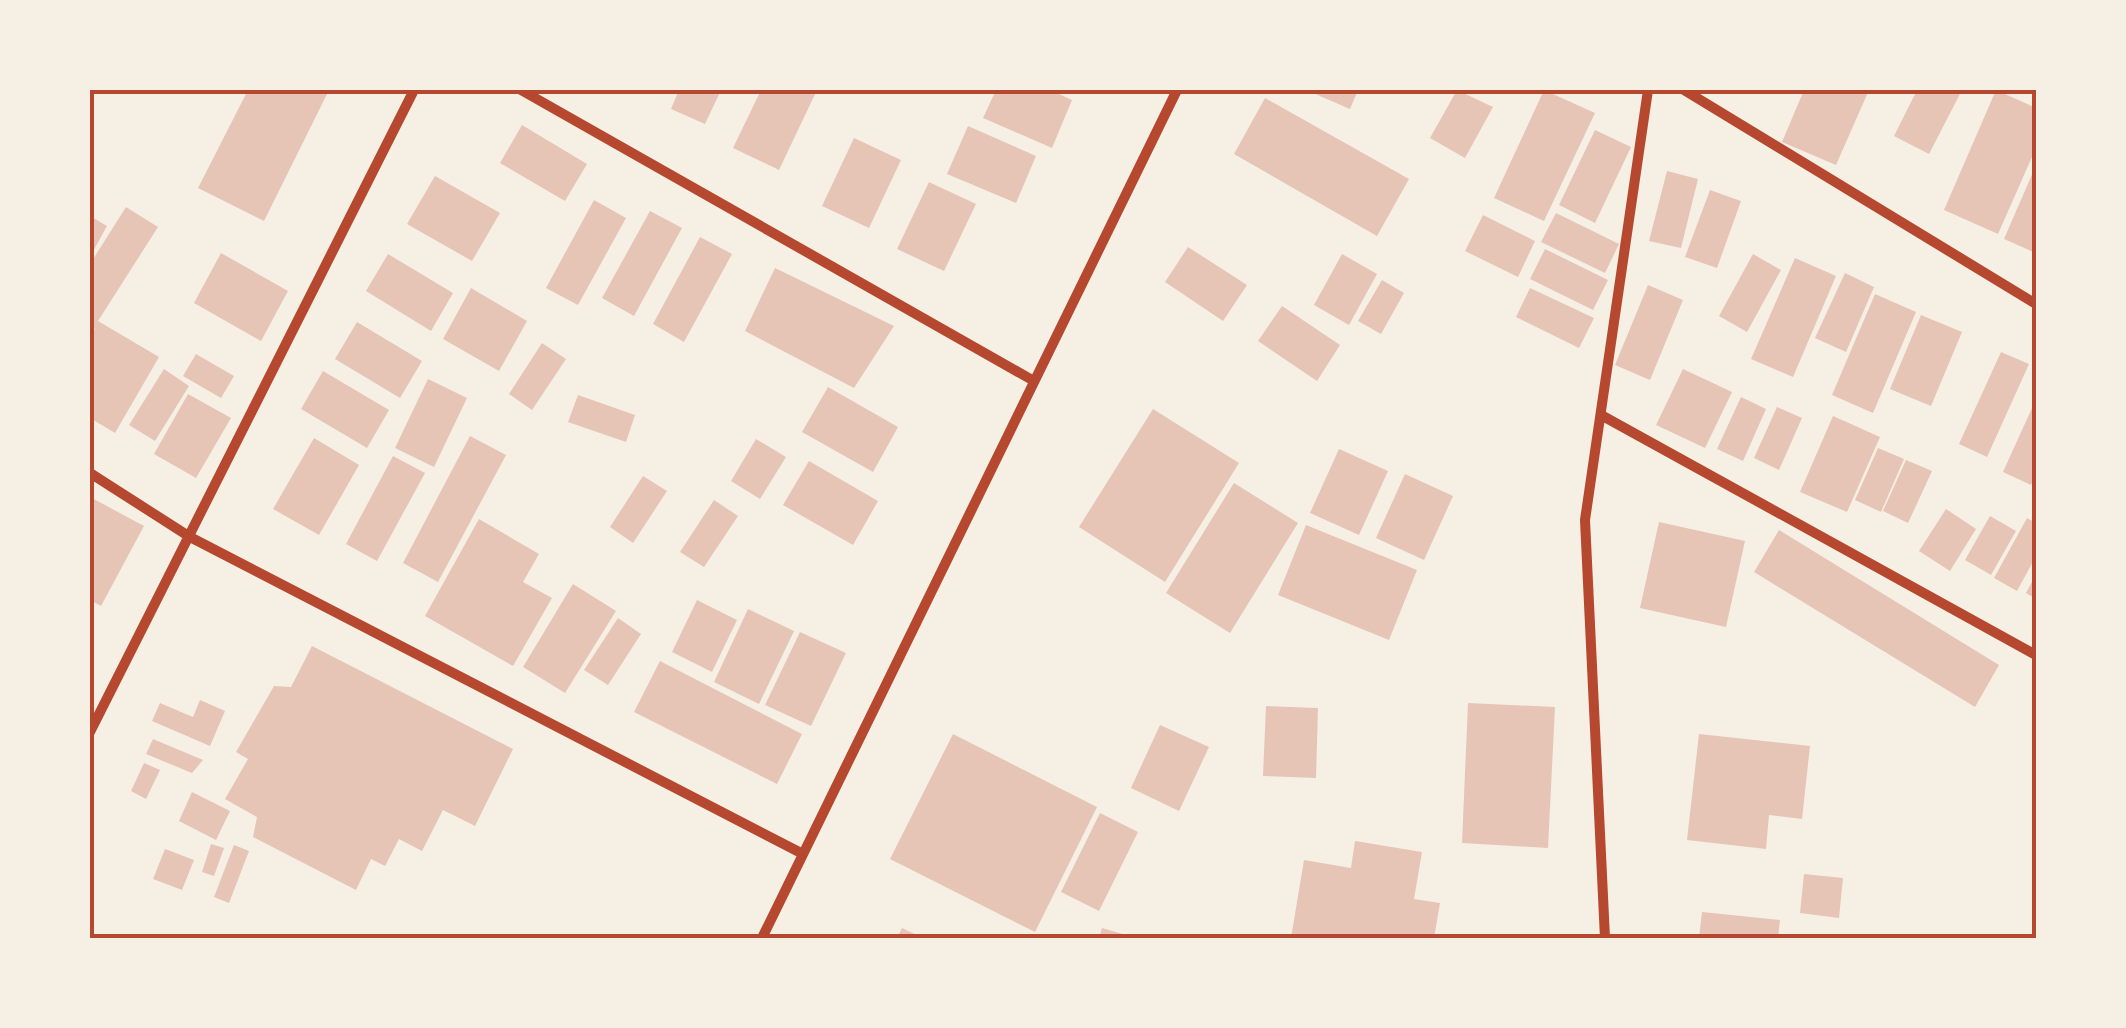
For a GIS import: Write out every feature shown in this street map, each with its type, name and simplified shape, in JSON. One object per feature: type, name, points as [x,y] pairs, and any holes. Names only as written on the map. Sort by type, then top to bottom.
[{"type":"street","points":[[90,732],[414,90]]},
{"type":"street","points":[[521,90],[1034,382]]},
{"type":"street","points":[[762,938],[1177,90]]},
{"type":"street","points":[[1605,938],[1585,520],[1648,90]]},
{"type":"street","points":[[1684,90],[2036,304]]},
{"type":"street","points":[[1601,415],[2036,655]]},
{"type":"street","points":[[90,473],[190,537],[803,854]]},
{"type":"building","points":[[248,90],[329,90],[264,221],[198,188]]},
{"type":"building","points":[[679,90],[721,90],[705,124],[671,109]]},
{"type":"building","points":[[761,90],[817,90],[779,170],[733,148]]},
{"type":"building","points":[[996,90],[1050,90],[1072,100],[1052,148],[983,118]]},
{"type":"building","points":[[1306,90],[1358,90],[1350,109]]},
{"type":"building","points":[[1457,90],[1493,107],[1465,158],[1430,138]]},
{"type":"building","points":[[1544,90],[1595,113],[1544,221],[1494,198]]},
{"type":"building","points":[[1804,90],[1869,90],[1836,165],[1782,142]]},
{"type":"building","points":[[1917,90],[1962,90],[1929,154],[1894,136]]},
{"type":"building","points":[[1996,90],[2036,108],[2036,148],[1998,234],[1944,210]]},
{"type":"building","points":[[1265,98],[1409,179],[1377,236],[1234,154]]},
{"type":"building","points":[[522,125],[587,164],[565,201],[500,163]]},
{"type":"building","points":[[968,126],[1036,156],[1016,203],[947,174]]},
{"type":"building","points":[[1595,130],[1631,147],[1595,223],[1559,205]]},
{"type":"building","points":[[854,138],[901,160],[869,228],[822,206]]},
{"type":"building","points":[[2036,165],[2036,253],[2004,239]]},
{"type":"building","points":[[1667,171],[1698,179],[1681,248],[1649,241]]},
{"type":"building","points":[[435,176],[500,213],[472,261],[407,224]]},
{"type":"building","points":[[929,182],[976,204],[944,271],[897,249]]},
{"type":"building","points":[[1710,190],[1741,201],[1717,268],[1685,257]]},
{"type":"building","points":[[594,200],[626,218],[578,305],[546,288]]},
{"type":"building","points":[[126,207],[158,227],[98,321],[159,357],[115,433],[90,418],[90,337],[95,329],[90,326],[90,264]]},
{"type":"building","points":[[650,211],[682,228],[634,316],[602,298]]},
{"type":"building","points":[[1556,213],[1619,244],[1605,273],[1541,242]]},
{"type":"building","points":[[1483,215],[1535,241],[1518,277],[1465,251]]},
{"type":"building","points":[[90,216],[107,226],[90,257]]},
{"type":"building","points":[[700,237],[732,254],[684,342],[653,324]]},
{"type":"building","points":[[1188,247],[1247,285],[1223,321],[1165,282]]},
{"type":"building","points":[[1545,249],[1608,280],[1593,310],[1530,279]]},
{"type":"building","points":[[221,253],[288,291],[261,341],[194,303]]},
{"type":"building","points":[[388,254],[453,293],[431,331],[366,291]]},
{"type":"building","points":[[1342,254],[1377,274],[1349,325],[1314,305]]},
{"type":"building","points":[[1753,254],[1781,270],[1747,332],[1719,316]]},
{"type":"building","points":[[1795,258],[1836,276],[1793,377],[1751,359]]},
{"type":"building","points":[[775,268],[894,326],[854,388],[745,331]]},
{"type":"building","points":[[1845,273],[1874,287],[1846,352],[1815,338]]},
{"type":"building","points":[[1382,280],[1404,293],[1381,334],[1358,321]]},
{"type":"building","points":[[1648,285],[1683,300],[1650,380],[1615,365]]},
{"type":"building","points":[[471,288],[527,321],[499,371],[443,339]]},
{"type":"building","points":[[1530,288],[1594,318],[1579,348],[1516,317]]},
{"type":"building","points":[[1875,294],[1916,312],[1873,413],[1832,395]]},
{"type":"building","points":[[1282,306],[1340,345],[1317,381],[1258,341]]},
{"type":"building","points":[[1921,315],[1962,332],[1931,406],[1890,389]]},
{"type":"building","points":[[357,322],[422,361],[400,398],[335,359]]},
{"type":"building","points":[[542,343],[566,359],[532,410],[509,394]]},
{"type":"building","points":[[2001,352],[2029,364],[1987,457],[1959,444]]},
{"type":"building","points":[[196,354],[234,376],[221,398],[183,376]]},
{"type":"building","points":[[164,369],[189,386],[155,441],[129,425]]},
{"type":"building","points":[[1683,369],[1732,392],[1705,448],[1656,425]]},
{"type":"building","points":[[323,371],[389,410],[367,448],[301,409]]},
{"type":"building","points":[[428,379],[467,398],[434,467],[395,448]]},
{"type":"building","points":[[828,387],[898,427],[873,472],[802,432]]},
{"type":"building","points":[[188,394],[231,418],[196,478],[154,454]]},
{"type":"building","points":[[578,395],[635,415],[626,442],[568,422]]},
{"type":"building","points":[[1741,397],[1766,409],[1743,461],[1717,449]]},
{"type":"building","points":[[2036,399],[2036,473],[2031,485],[2003,472]]},
{"type":"building","points":[[1777,407],[1802,418],[1779,470],[1754,458]]},
{"type":"building","points":[[1153,409],[1239,463],[1165,582],[1079,527]]},
{"type":"building","points":[[1833,416],[1880,437],[1847,512],[1800,492]]},
{"type":"building","points":[[470,436],[506,455],[438,582],[403,563]]},
{"type":"building","points":[[314,438],[359,465],[319,535],[273,509]]},
{"type":"building","points":[[756,439],[786,457],[760,499],[731,481]]},
{"type":"building","points":[[1878,448],[1904,459],[1881,512],[1855,500]]},
{"type":"building","points":[[1339,449],[1388,471],[1359,535],[1310,513]]},
{"type":"building","points":[[393,456],[425,473],[377,561],[346,544]]},
{"type":"building","points":[[1906,460],[1932,471],[1908,523],[1883,511]]},
{"type":"building","points":[[809,461],[878,501],[853,545],[783,505]]},
{"type":"building","points":[[1405,474],[1453,496],[1424,560],[1376,538]]},
{"type":"building","points":[[643,476],[667,491],[633,543],[610,527]]},
{"type":"building","points":[[1234,483],[1298,523],[1230,633],[1166,593]]},
{"type":"building","points":[[90,497],[144,526],[101,606],[90,600]]},
{"type":"building","points":[[714,500],[738,516],[704,567],[680,552]]},
{"type":"building","points":[[1946,509],[1976,529],[1950,571],[1919,551]]},
{"type":"building","points":[[1990,516],[2016,531],[1991,575],[1965,560]]},
{"type":"building","points":[[2027,518],[2036,523],[2036,556],[2017,591],[1994,578]]},
{"type":"building","points":[[479,519],[539,554],[523,582],[552,598],[513,666],[425,616]]},
{"type":"building","points":[[1659,522],[1745,541],[1726,627],[1640,608]]},
{"type":"building","points":[[1306,525],[1417,570],[1389,640],[1278,595]]},
{"type":"building","points":[[1779,530],[1999,665],[1975,707],[1754,572]]},
{"type":"building","points":[[2036,574],[2036,599],[2026,593]]},
{"type":"building","points":[[573,584],[616,611],[565,693],[523,667]]},
{"type":"building","points":[[697,600],[737,620],[712,672],[672,652]]},
{"type":"building","points":[[748,609],[794,631],[759,704],[714,682]]},
{"type":"building","points":[[618,618],[641,634],[608,685],[584,670]]},
{"type":"building","points":[[800,632],[846,653],[811,726],[765,705]]},
{"type":"building","points":[[312,646],[513,749],[475,826],[443,810],[422,851],[399,839],[385,866],[371,859],[356,890],[253,837],[257,817],[225,799],[248,759],[236,752],[274,686],[291,687]]},
{"type":"building","points":[[660,661],[802,734],[777,784],[634,712]]},
{"type":"building","points":[[200,700],[225,711],[210,746],[152,721],[160,703],[193,717]]},
{"type":"building","points":[[1468,703],[1555,707],[1548,848],[1462,843]]},
{"type":"building","points":[[1266,706],[1318,708],[1316,778],[1263,776]]},
{"type":"building","points":[[1160,725],[1209,747],[1179,811],[1131,788]]},
{"type":"building","points":[[953,734],[1097,807],[1035,932],[890,859]]},
{"type":"building","points":[[1699,734],[1810,746],[1802,819],[1769,815],[1766,849],[1687,840]]},
{"type":"building","points":[[153,739],[203,760],[192,773],[146,754]]},
{"type":"building","points":[[144,763],[160,770],[146,799],[131,791]]},
{"type":"building","points":[[192,792],[230,811],[216,840],[179,821]]},
{"type":"building","points":[[1100,813],[1138,832],[1099,911],[1061,892]]},
{"type":"building","points":[[1355,841],[1422,852],[1414,899],[1440,903],[1434,938],[1291,938],[1304,860],[1351,868]]},
{"type":"building","points":[[211,844],[224,848],[214,876],[202,872]]},
{"type":"building","points":[[234,845],[249,851],[229,903],[214,897]]},
{"type":"building","points":[[165,849],[194,860],[182,890],[153,879]]},
{"type":"building","points":[[1804,874],[1843,878],[1839,918],[1800,913]]},
{"type":"building","points":[[1702,912],[1780,920],[1778,938],[1699,938]]},
{"type":"building","points":[[902,928],[923,938],[897,938]]},
{"type":"building","points":[[1102,928],[1133,937],[1133,938],[1099,938]]}]
